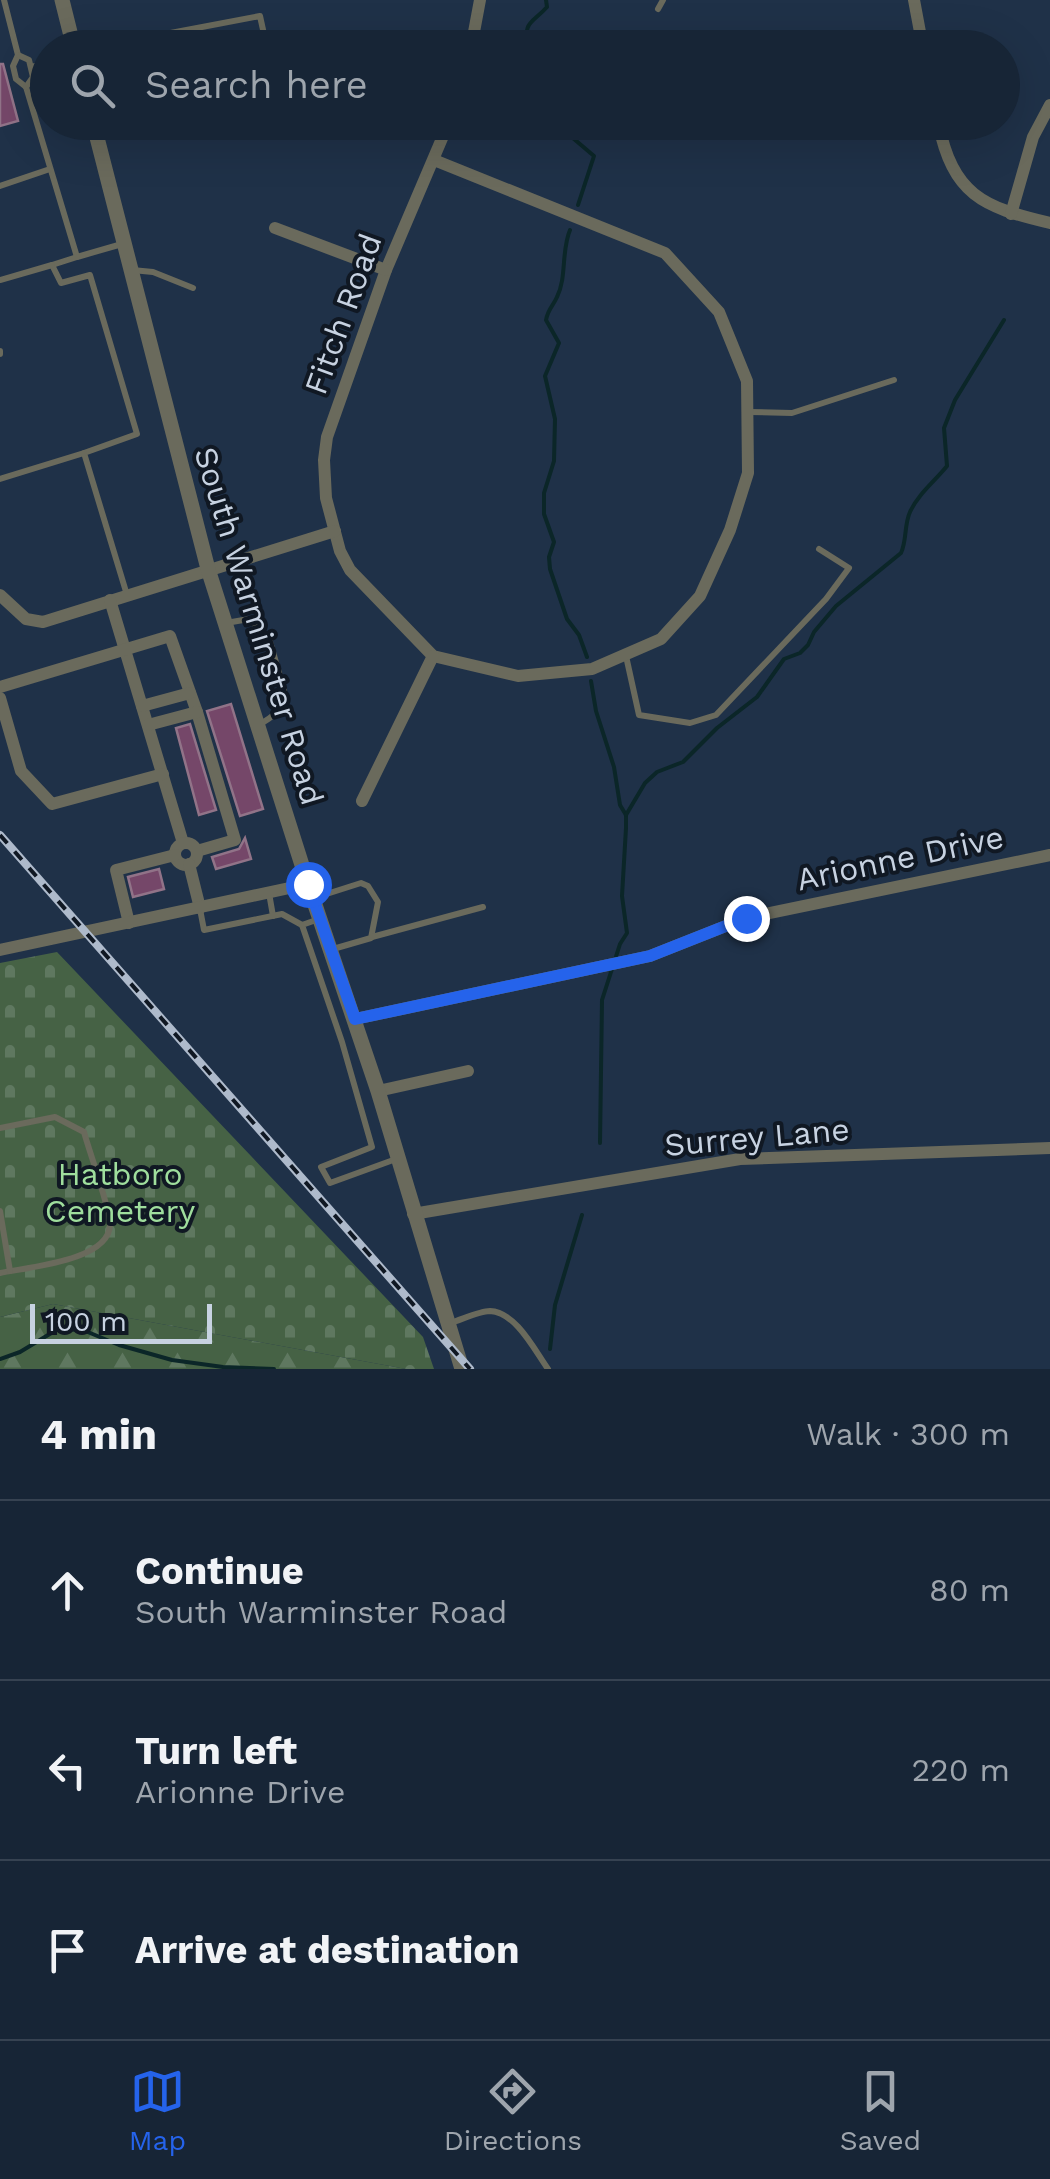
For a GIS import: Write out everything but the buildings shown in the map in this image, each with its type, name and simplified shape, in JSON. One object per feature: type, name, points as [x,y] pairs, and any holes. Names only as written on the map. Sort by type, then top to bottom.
[{"type":"street","points":[[62,0],[70,30]]},
{"type":"street","points":[[475,30],[480,0]]},
{"type":"street","points":[[914,0],[920,30]]},
{"type":"street","points":[[1011,214],[1033,137],[1050,105]]},
{"type":"street","name":"South Warminster Road","points":[[98,140],[208,569],[310,892],[361,1036],[462,1369]]},
{"type":"street","name":"Fitch Road","points":[[433,656],[350,570],[326,498],[324,460],[327,437],[386,270],[441,140]]},
{"type":"street","points":[[941,140],[944,154],[968,190],[1011,214],[1050,223]]},
{"type":"street","points":[[362,801],[433,656],[518,676],[592,669],[661,639],[700,596],[730,530],[748,473],[747,381],[719,312],[665,253],[434,160]]},
{"type":"street","points":[[275,228],[386,270]]},
{"type":"street","points":[[0,595],[15,611],[35,622],[335,530]]},
{"type":"street","points":[[110,600],[163,774],[179,849],[178,862],[195,861],[197,851]]},
{"type":"street","points":[[0,688],[170,636],[197,712],[234,840],[197,851]]},
{"type":"street","points":[[142,706],[190,693]]},
{"type":"street","points":[[0,698],[21,771],[52,804],[163,774]]},
{"type":"street","points":[[148,725],[197,712]]},
{"type":"street","points":[[129,924],[116,870],[190,844],[197,851]]},
{"type":"street","name":"Arionne Drive","points":[[353,1012],[650,956],[746,918],[1050,855]]},
{"type":"street","points":[[189,864],[200,908]]},
{"type":"street","points":[[0,950],[269,893],[310,892]]},
{"type":"street","points":[[378,1090],[468,1071]]},
{"type":"street","name":"Surrey Lane","points":[[413,1214],[740,1159],[1050,1148]]},
{"type":"lane","points":[[4,0],[18,54],[13,66],[16,79],[26,87],[30,101]]},
{"type":"lane","points":[[658,9],[663,0]]},
{"type":"lane","points":[[182,30],[260,16],[263,30]]},
{"type":"lane","points":[[18,54],[30,64]]},
{"type":"lane","points":[[26,87],[30,81]]},
{"type":"lane","points":[[41,140],[77,256]]},
{"type":"lane","points":[[0,186],[50,170]]},
{"type":"lane","points":[[0,280],[124,243]]},
{"type":"lane","points":[[0,479],[138,434],[90,275],[61,283],[52,265]]},
{"type":"lane","points":[[131,270],[154,272],[193,288]]},
{"type":"lane","points":[[748,412],[792,413],[894,380]]},
{"type":"lane","points":[[84,453],[127,595]]},
{"type":"lane","points":[[626,655],[639,715],[690,722],[716,715],[826,599],[849,568],[819,549]]},
{"type":"lane","points":[[225,623],[249,618],[269,638],[284,698],[277,713],[258,725]]},
{"type":"lane","points":[[310,892],[361,883],[368,886],[378,902],[371,938]]},
{"type":"lane","points":[[269,893],[273,916]]},
{"type":"lane","points":[[331,950],[483,907]]},
{"type":"lane","points":[[200,908],[204,930],[282,914],[302,925],[372,1147]]},
{"type":"lane","points":[[302,925],[320,919]]},
{"type":"lane","points":[[332,1013],[353,1012]]},
{"type":"lane","points":[[342,1042],[361,1036]]},
{"type":"lane","points":[[364,1119],[384,1111]]},
{"type":"lane","points":[[0,1128],[55,1117],[84,1132],[110,1226],[102,1245],[89,1254],[0,1273]]},
{"type":"lane","points":[[392,1140],[322,1167],[330,1183],[398,1158]]},
{"type":"lane","points":[[0,1211],[10,1271]]},
{"type":"lane","points":[[449,1324],[490,1311],[505,1317],[548,1369]]},
{"type":"green space","name":"Hatboro Cemetery","points":[[57,952],[423,1337],[434,1369],[406,1369],[53,1304],[0,1317],[0,963]]},
{"type":"green space","points":[[53,1304],[406,1369],[0,1369],[0,1317]]},
{"type":"waterway","points":[[528,30],[547,7],[546,0]]},
{"type":"waterway","points":[[575,140],[594,156],[578,205]]},
{"type":"waterway","points":[[570,230],[560,289],[546,320],[559,343],[545,376],[555,419],[554,461],[544,493],[544,514],[554,542],[550,569],[567,619],[579,635],[587,657]]},
{"type":"waterway","points":[[626,815],[645,783],[657,772],[683,762],[717,728],[757,697],[784,659],[808,645],[836,606],[901,553],[913,505],[947,466],[944,428],[955,400],[1004,320]]},
{"type":"waterway","points":[[591,681],[620,805],[626,815],[622,896],[627,933],[602,1000],[600,1143]]},
{"type":"waterway","points":[[550,1349],[555,1305],[582,1215]]},
{"type":"waterway","points":[[0,1359],[58,1329],[83,1330],[172,1360],[274,1369]]},
{"type":"railway","points":[[0,835],[470,1369]]},
{"type":"route","points":[[308,884],[355,1019],[650,956],[746,918]]}]
